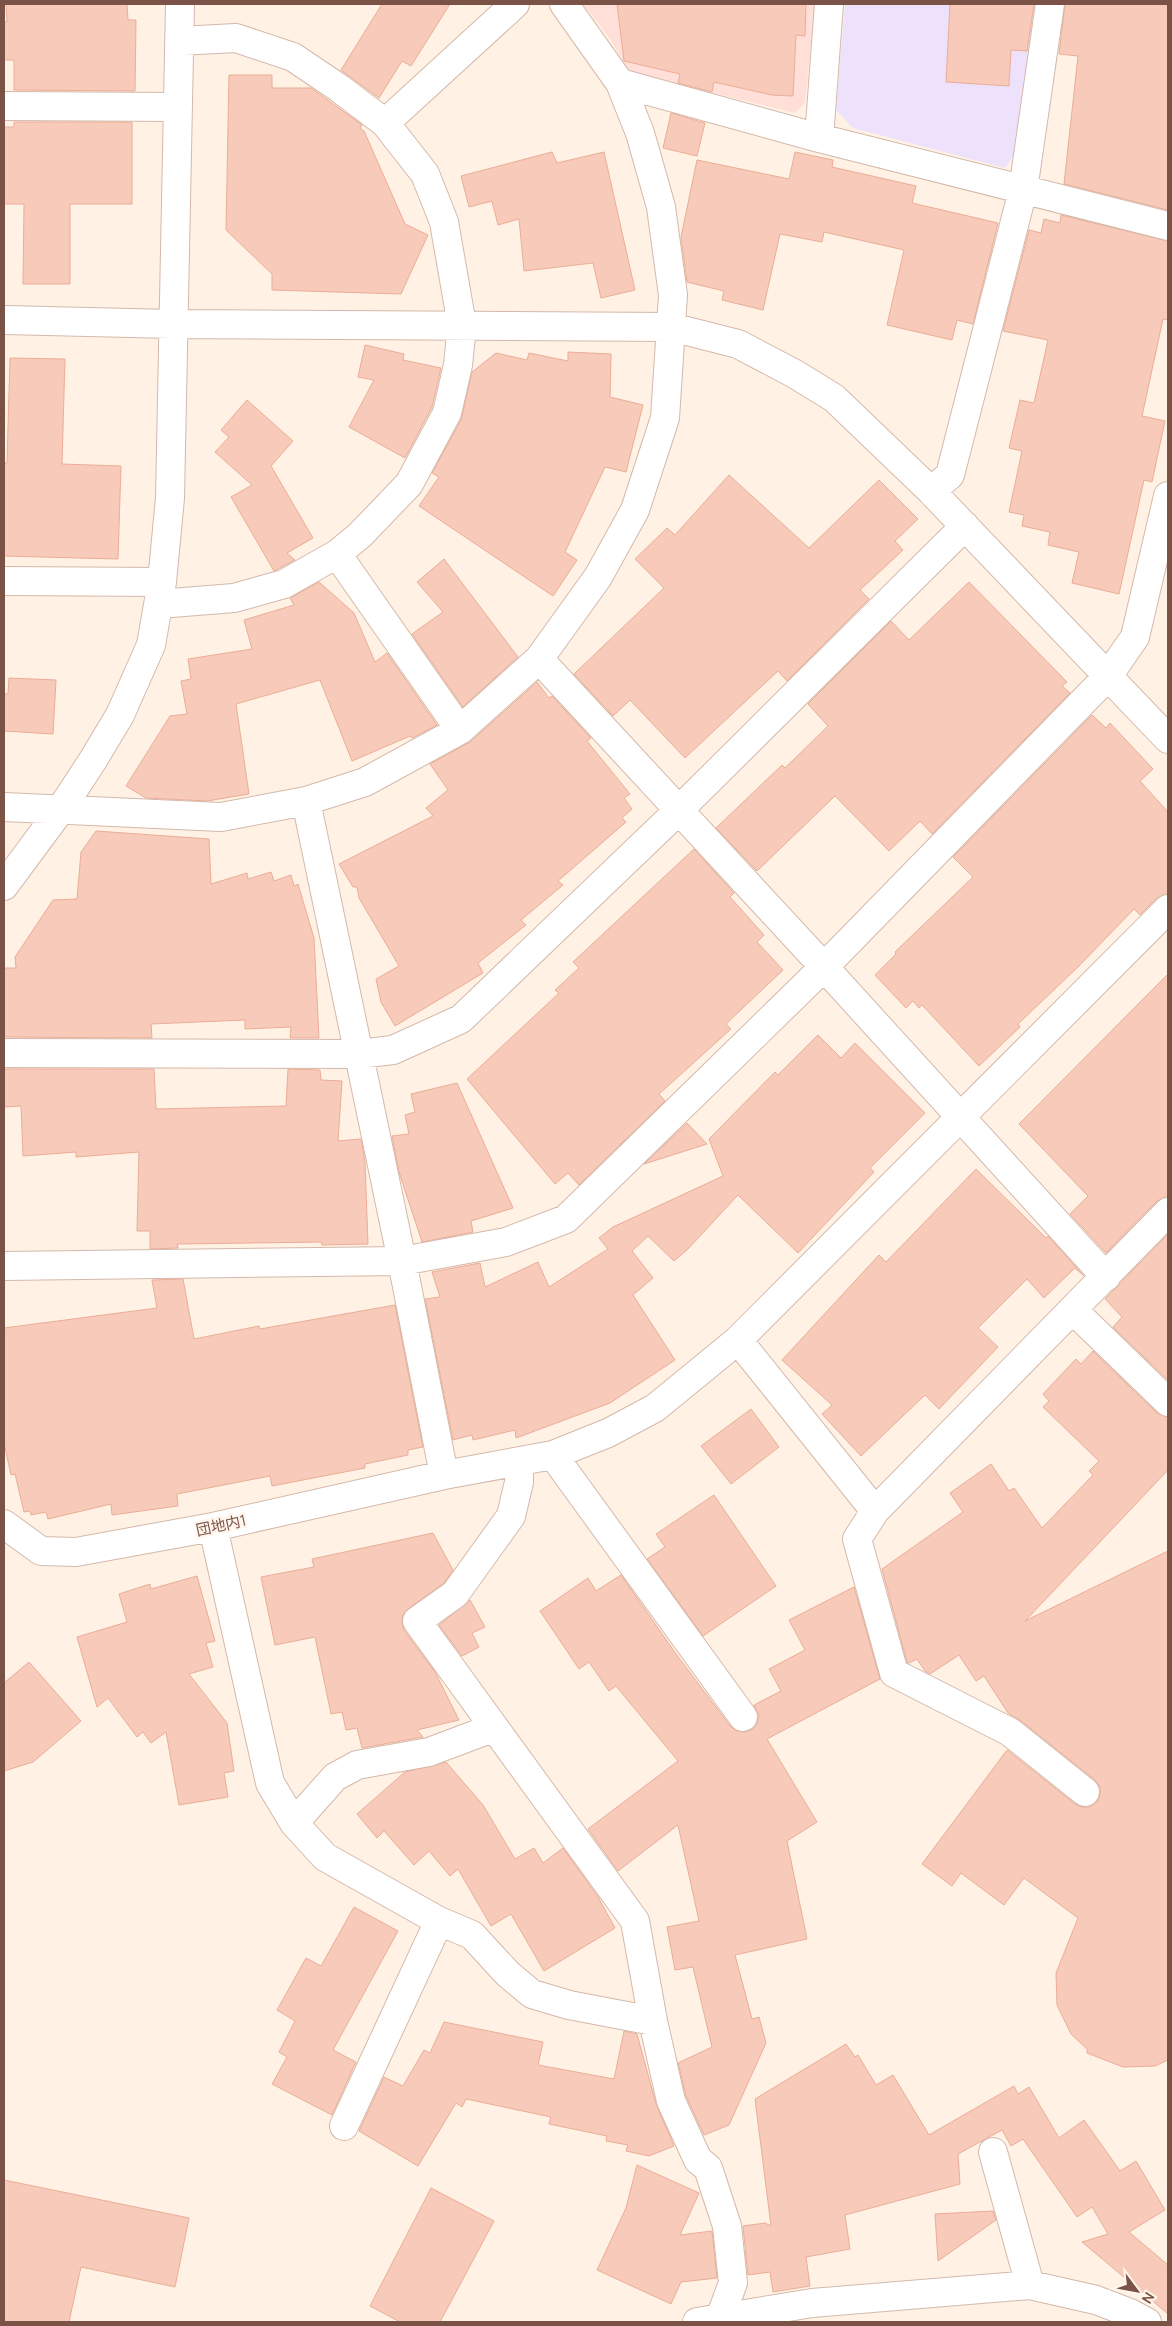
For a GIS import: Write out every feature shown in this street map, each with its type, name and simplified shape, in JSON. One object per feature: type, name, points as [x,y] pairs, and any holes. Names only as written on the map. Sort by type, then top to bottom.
[{"type":"street","points":[[4,886],[61,809],[120,715],[151,645],[160,593],[170,498],[180,4]]},
{"type":"street","points":[[385,123],[515,4]]},
{"type":"street","points":[[4,807],[221,817],[306,801],[366,782],[460,730],[539,659],[598,577],[635,510],[665,418],[673,295],[661,207],[640,133],[620,83],[564,4]]},
{"type":"street","points":[[819,138],[828,4]]},
{"type":"street","points":[[931,490],[950,475],[1023,190],[1050,4]]},
{"type":"street","points":[[4,581],[234,598],[284,584],[337,554],[360,535],[408,484],[447,413],[458,365],[462,325],[444,222],[425,174],[385,123],[293,58],[236,38],[179,41]]},
{"type":"street","points":[[620,83],[819,138],[1168,226]]},
{"type":"street","points":[[4,106],[178,107]]},
{"type":"street","points":[[4,320],[173,324],[671,327],[738,344],[795,374],[834,398],[931,490],[1168,739]]},
{"type":"street","points":[[4,1266],[402,1261],[506,1242],[566,1219],[824,967],[1108,676],[1135,637],[1168,496]]},
{"type":"street","points":[[4,1052],[359,1054],[394,1050],[461,1019],[679,810],[965,526]]},
{"type":"street","points":[[337,554],[460,730]]},
{"type":"street","points":[[539,659],[824,967],[1106,1277]]},
{"type":"street","points":[[306,801],[402,1261],[444,1475]]},
{"type":"street","name":"団地内1","points":[[4,1524],[41,1551],[76,1552],[213,1527],[444,1475],[553,1455],[608,1434],[655,1408],[738,1340],[1168,909]]},
{"type":"street","points":[[1085,1792],[1010,1732],[894,1673],[857,1539],[875,1511],[1168,1212]]},
{"type":"street","points":[[1073,1310],[1168,1402]]},
{"type":"street","points":[[738,1340],[875,1511]]},
{"type":"street","points":[[553,1455],[743,1717]]},
{"type":"street","points":[[519,1462],[520,1482],[511,1516],[455,1594],[417,1621],[635,1921],[653,2021],[671,2101],[698,2160],[708,2168],[727,2226],[732,2282],[708,2320]]},
{"type":"street","points":[[213,1527],[270,1783],[294,1823],[325,1857],[439,1921],[472,1935],[508,1974],[532,1994],[570,2005],[653,2021]]},
{"type":"street","points":[[294,1823],[335,1777],[357,1766],[429,1752],[493,1728]]},
{"type":"street","points":[[344,2126],[439,1921]]},
{"type":"street","points":[[993,2152],[1030,2285]]},
{"type":"street","points":[[708,2320],[813,2313],[1030,2285],[1094,2311],[1130,2313],[1147,2322]]},
{"type":"shaded area","points":[[583,4],[815,4],[805,103],[795,113],[629,72],[611,40]]},
{"type":"shaded area","points":[[845,4],[1035,4],[1014,155],[1005,168],[853,128],[836,110]]},
{"type":"building","points":[[6,4],[127,4],[128,20],[136,20],[135,91],[14,90],[14,60],[4,60],[4,22],[7,22]]},
{"type":"building","points":[[382,4],[450,4],[411,66],[402,61],[379,98],[341,70]]},
{"type":"building","points":[[617,4],[806,4],[805,36],[796,35],[793,96],[772,95],[714,82],[712,92],[678,83],[680,74],[624,61]]},
{"type":"building","points":[[950,4],[1034,4],[1027,51],[1011,50],[1009,86],[946,82]]},
{"type":"building","points":[[1065,4],[1168,4],[1168,210],[1064,184],[1078,56],[1059,54]]},
{"type":"building","points":[[229,75],[272,75],[272,88],[311,88],[362,125],[360,128],[364,131],[405,224],[428,235],[401,294],[272,290],[272,274],[226,230]]},
{"type":"building","points":[[671,113],[705,123],[697,156],[663,148]]},
{"type":"building","points":[[14,122],[132,122],[132,204],[70,204],[70,284],[23,284],[24,204],[4,204],[4,127],[14,127]]},
{"type":"building","points":[[552,152],[557,163],[604,152],[635,290],[601,298],[593,263],[524,271],[519,219],[498,225],[492,201],[469,207],[461,176]]},
{"type":"building","points":[[795,152],[833,160],[832,167],[916,186],[912,203],[998,223],[973,324],[957,320],[952,340],[887,325],[904,250],[824,232],[822,242],[780,234],[763,310],[722,300],[724,291],[687,282],[681,237],[697,160],[789,179]]},
{"type":"building","points":[[1061,215],[1168,241],[1168,320],[1163,319],[1142,416],[1165,421],[1152,482],[1144,480],[1119,594],[1072,583],[1079,552],[1048,545],[1050,532],[1022,526],[1024,515],[1009,512],[1022,451],[1009,448],[1020,400],[1034,403],[1048,340],[1003,331],[1029,230],[1041,233],[1044,219],[1060,223]]},
{"type":"building","points":[[365,345],[404,354],[403,360],[441,368],[432,407],[405,458],[349,427],[374,380],[358,377]]},
{"type":"building","points":[[568,352],[611,354],[610,397],[643,405],[626,472],[605,467],[565,552],[577,560],[553,596],[419,506],[439,477],[432,473],[461,420],[472,372],[496,353],[527,360],[529,353],[568,361]]},
{"type":"building","points":[[10,358],[65,359],[62,464],[121,466],[118,559],[4,556],[4,463],[7,463]]},
{"type":"building","points":[[247,400],[293,441],[271,466],[313,538],[287,553],[295,560],[274,571],[231,497],[252,485],[215,452],[229,437],[221,430]]},
{"type":"building","points":[[729,475],[809,548],[879,480],[918,519],[895,541],[903,550],[860,590],[869,599],[787,681],[778,671],[685,758],[630,700],[613,716],[574,674],[664,588],[635,559],[667,528],[675,535]]},
{"type":"building","points":[[444,559],[518,657],[463,707],[412,634],[443,612],[417,582]]},
{"type":"building","points":[[319,582],[354,613],[375,662],[387,653],[437,725],[412,738],[410,736],[352,761],[320,680],[236,704],[249,794],[207,801],[146,798],[126,786],[170,716],[187,714],[181,681],[191,679],[188,659],[252,649],[244,620],[294,605],[290,598]]},
{"type":"building","points":[[969,582],[1067,682],[1062,686],[1070,693],[932,834],[920,821],[889,851],[835,796],[757,871],[716,828],[782,765],[785,768],[828,726],[808,704],[891,621],[909,640]]},
{"type":"building","points":[[9,678],[56,680],[53,734],[4,731],[4,694],[8,694]]},
{"type":"building","points":[[537,682],[549,698],[552,696],[591,738],[587,741],[630,794],[624,798],[632,809],[622,818],[626,822],[558,881],[563,885],[521,920],[526,925],[478,963],[483,973],[395,1026],[381,1002],[376,979],[399,966],[359,898],[357,887],[353,887],[339,864],[433,816],[426,808],[448,790],[430,764],[470,742]]},
{"type":"building","points":[[1092,715],[1106,728],[1110,723],[1153,769],[1140,781],[1168,812],[1168,894],[1157,898],[1140,915],[1134,909],[1078,967],[1018,1024],[1020,1027],[979,1066],[922,1005],[919,1008],[913,1001],[906,1008],[875,975],[896,954],[895,952],[973,877],[953,857]]},
{"type":"building","points":[[96,831],[209,839],[211,884],[247,873],[248,879],[271,872],[274,881],[291,875],[294,886],[298,884],[314,938],[319,1038],[290,1038],[291,1027],[245,1029],[245,1020],[151,1024],[152,1038],[4,1037],[4,968],[16,968],[15,957],[53,900],[77,899],[81,852]]},
{"type":"building","points":[[694,849],[734,893],[730,897],[764,935],[757,942],[783,970],[726,1024],[731,1029],[659,1094],[665,1101],[579,1185],[568,1173],[555,1184],[467,1079],[559,993],[555,990],[579,968],[573,962]]},
{"type":"building","points":[[1168,974],[1168,1197],[1157,1201],[1106,1253],[1070,1214],[1088,1196],[1019,1124]]},
{"type":"building","points":[[818,1035],[841,1058],[855,1043],[925,1113],[870,1168],[874,1172],[798,1253],[738,1195],[688,1249],[674,1261],[648,1236],[632,1251],[653,1278],[633,1295],[675,1360],[610,1403],[516,1438],[515,1430],[473,1440],[472,1435],[453,1440],[425,1299],[440,1297],[432,1272],[480,1263],[485,1287],[538,1262],[549,1287],[608,1249],[599,1238],[613,1227],[723,1176],[709,1139],[775,1072],[778,1075]]},
{"type":"building","points":[[4,1069],[154,1069],[156,1109],[286,1106],[288,1069],[320,1070],[321,1080],[342,1081],[338,1141],[361,1139],[365,1162],[368,1244],[322,1245],[321,1242],[177,1244],[178,1248],[150,1249],[150,1231],[137,1231],[139,1152],[76,1157],[76,1152],[23,1156],[21,1106],[4,1107]]},
{"type":"building","points":[[457,1083],[513,1208],[471,1221],[473,1232],[422,1242],[399,1172],[392,1136],[409,1134],[405,1115],[415,1112],[411,1094]]},
{"type":"building","points":[[687,1123],[707,1144],[644,1164]]},
{"type":"building","points":[[976,1169],[1046,1238],[1048,1236],[1084,1276],[1075,1268],[1044,1298],[1027,1279],[978,1328],[998,1347],[939,1409],[925,1395],[861,1456],[822,1414],[832,1405],[782,1360],[879,1255],[886,1262]]},
{"type":"building","points":[[1168,1234],[1168,1380],[1113,1327],[1122,1317],[1105,1299]]},
{"type":"building","points":[[183,1279],[194,1339],[259,1326],[260,1329],[395,1305],[423,1447],[408,1450],[408,1455],[365,1464],[365,1468],[272,1486],[270,1476],[177,1494],[178,1506],[112,1515],[111,1504],[48,1519],[46,1512],[31,1515],[30,1511],[24,1512],[15,1474],[11,1475],[4,1443],[4,1328],[157,1308],[152,1280]]},
{"type":"building","points":[[1093,1351],[1157,1413],[1168,1417],[1168,1470],[1025,1621],[1168,1551],[1168,2060],[1155,2066],[1123,2067],[1087,2053],[1087,2049],[1071,2034],[1057,2005],[1056,1973],[1078,1918],[1024,1878],[1004,1905],[961,1873],[952,1886],[922,1864],[1007,1750],[1075,1804],[1082,1807],[1090,1807],[1097,1802],[1100,1795],[1100,1787],[1095,1780],[1020,1720],[1008,1713],[984,1676],[976,1681],[959,1655],[930,1674],[925,1671],[917,1659],[909,1663],[907,1662],[882,1569],[963,1512],[950,1493],[991,1464],[1009,1491],[1014,1488],[1042,1528],[1093,1475],[1089,1471],[1099,1461],[1043,1407],[1049,1401],[1043,1394],[1076,1359],[1081,1364]]},
{"type":"building","points":[[751,1409],[779,1447],[731,1484],[701,1446]]},
{"type":"building","points":[[714,1495],[776,1586],[703,1636],[647,1559],[665,1547],[656,1534]]},
{"type":"building","points":[[433,1533],[453,1570],[444,1583],[408,1609],[403,1615],[402,1623],[404,1630],[435,1672],[459,1720],[417,1730],[423,1737],[362,1748],[357,1728],[346,1730],[342,1712],[331,1714],[315,1637],[275,1645],[261,1577],[314,1567],[312,1559]]},
{"type":"building","points":[[621,1575],[676,1654],[730,1726],[737,1731],[745,1732],[753,1729],[759,1716],[754,1705],[781,1691],[769,1669],[805,1650],[789,1620],[854,1587],[880,1679],[767,1739],[817,1822],[787,1841],[807,1939],[735,1955],[752,2019],[759,2017],[766,2043],[729,2125],[704,2135],[686,2096],[678,2063],[712,2047],[693,1967],[675,1970],[667,1927],[699,1921],[678,1825],[618,1871],[588,1829],[678,1761],[616,1686],[609,1691],[589,1662],[579,1669],[540,1611],[588,1578],[596,1591]]},
{"type":"building","points":[[197,1576],[215,1641],[206,1643],[213,1667],[189,1674],[227,1723],[234,1771],[224,1773],[228,1797],[179,1805],[166,1732],[151,1743],[143,1732],[137,1737],[108,1698],[97,1707],[77,1637],[127,1622],[119,1594],[150,1584],[151,1589]]},
{"type":"building","points":[[470,1600],[485,1627],[472,1633],[479,1647],[462,1656],[439,1625]]},
{"type":"building","points":[[29,1662],[81,1721],[33,1762],[4,1771],[4,1683]]},
{"type":"building","points":[[446,1762],[483,1805],[515,1859],[534,1848],[543,1863],[563,1848],[598,1897],[615,1928],[544,1971],[511,1914],[491,1926],[458,1869],[450,1876],[429,1851],[414,1865],[384,1831],[377,1838],[357,1814],[405,1772]]},
{"type":"building","points":[[354,1907],[398,1931],[333,2050],[356,2062],[332,2115],[272,2084],[287,2057],[279,2052],[295,2021],[277,2010],[306,1958],[321,1966]]},
{"type":"building","points":[[444,2022],[543,2042],[538,2065],[614,2079],[624,2031],[637,2034],[656,2104],[674,2146],[649,2156],[626,2151],[628,2145],[606,2141],[607,2136],[549,2124],[551,2117],[466,2099],[462,2107],[456,2103],[418,2166],[359,2131],[384,2077],[403,2086],[424,2050],[430,2053]]},
{"type":"building","points":[[846,2044],[855,2057],[858,2055],[876,2085],[893,2075],[929,2135],[1014,2086],[1018,2094],[1029,2087],[1059,2138],[1084,2120],[1120,2171],[1136,2161],[1165,2210],[1129,2232],[1168,2265],[1168,2314],[1082,2242],[1108,2234],[1092,2207],[1077,2217],[1023,2139],[1011,2146],[1002,2130],[958,2154],[960,2184],[845,2215],[850,2249],[806,2257],[810,2286],[773,2292],[770,2272],[748,2275],[743,2226],[765,2223],[771,2226],[755,2099]]},
{"type":"building","points":[[637,2165],[699,2193],[680,2235],[712,2231],[717,2278],[681,2282],[671,2304],[597,2270],[626,2208]]},
{"type":"building","points":[[4,2180],[189,2218],[175,2287],[81,2267],[69,2322],[4,2322]]},
{"type":"building","points":[[431,2188],[494,2221],[440,2322],[400,2322],[370,2306]]},
{"type":"building","points":[[993,2211],[996,2220],[938,2261],[935,2214]]}]
